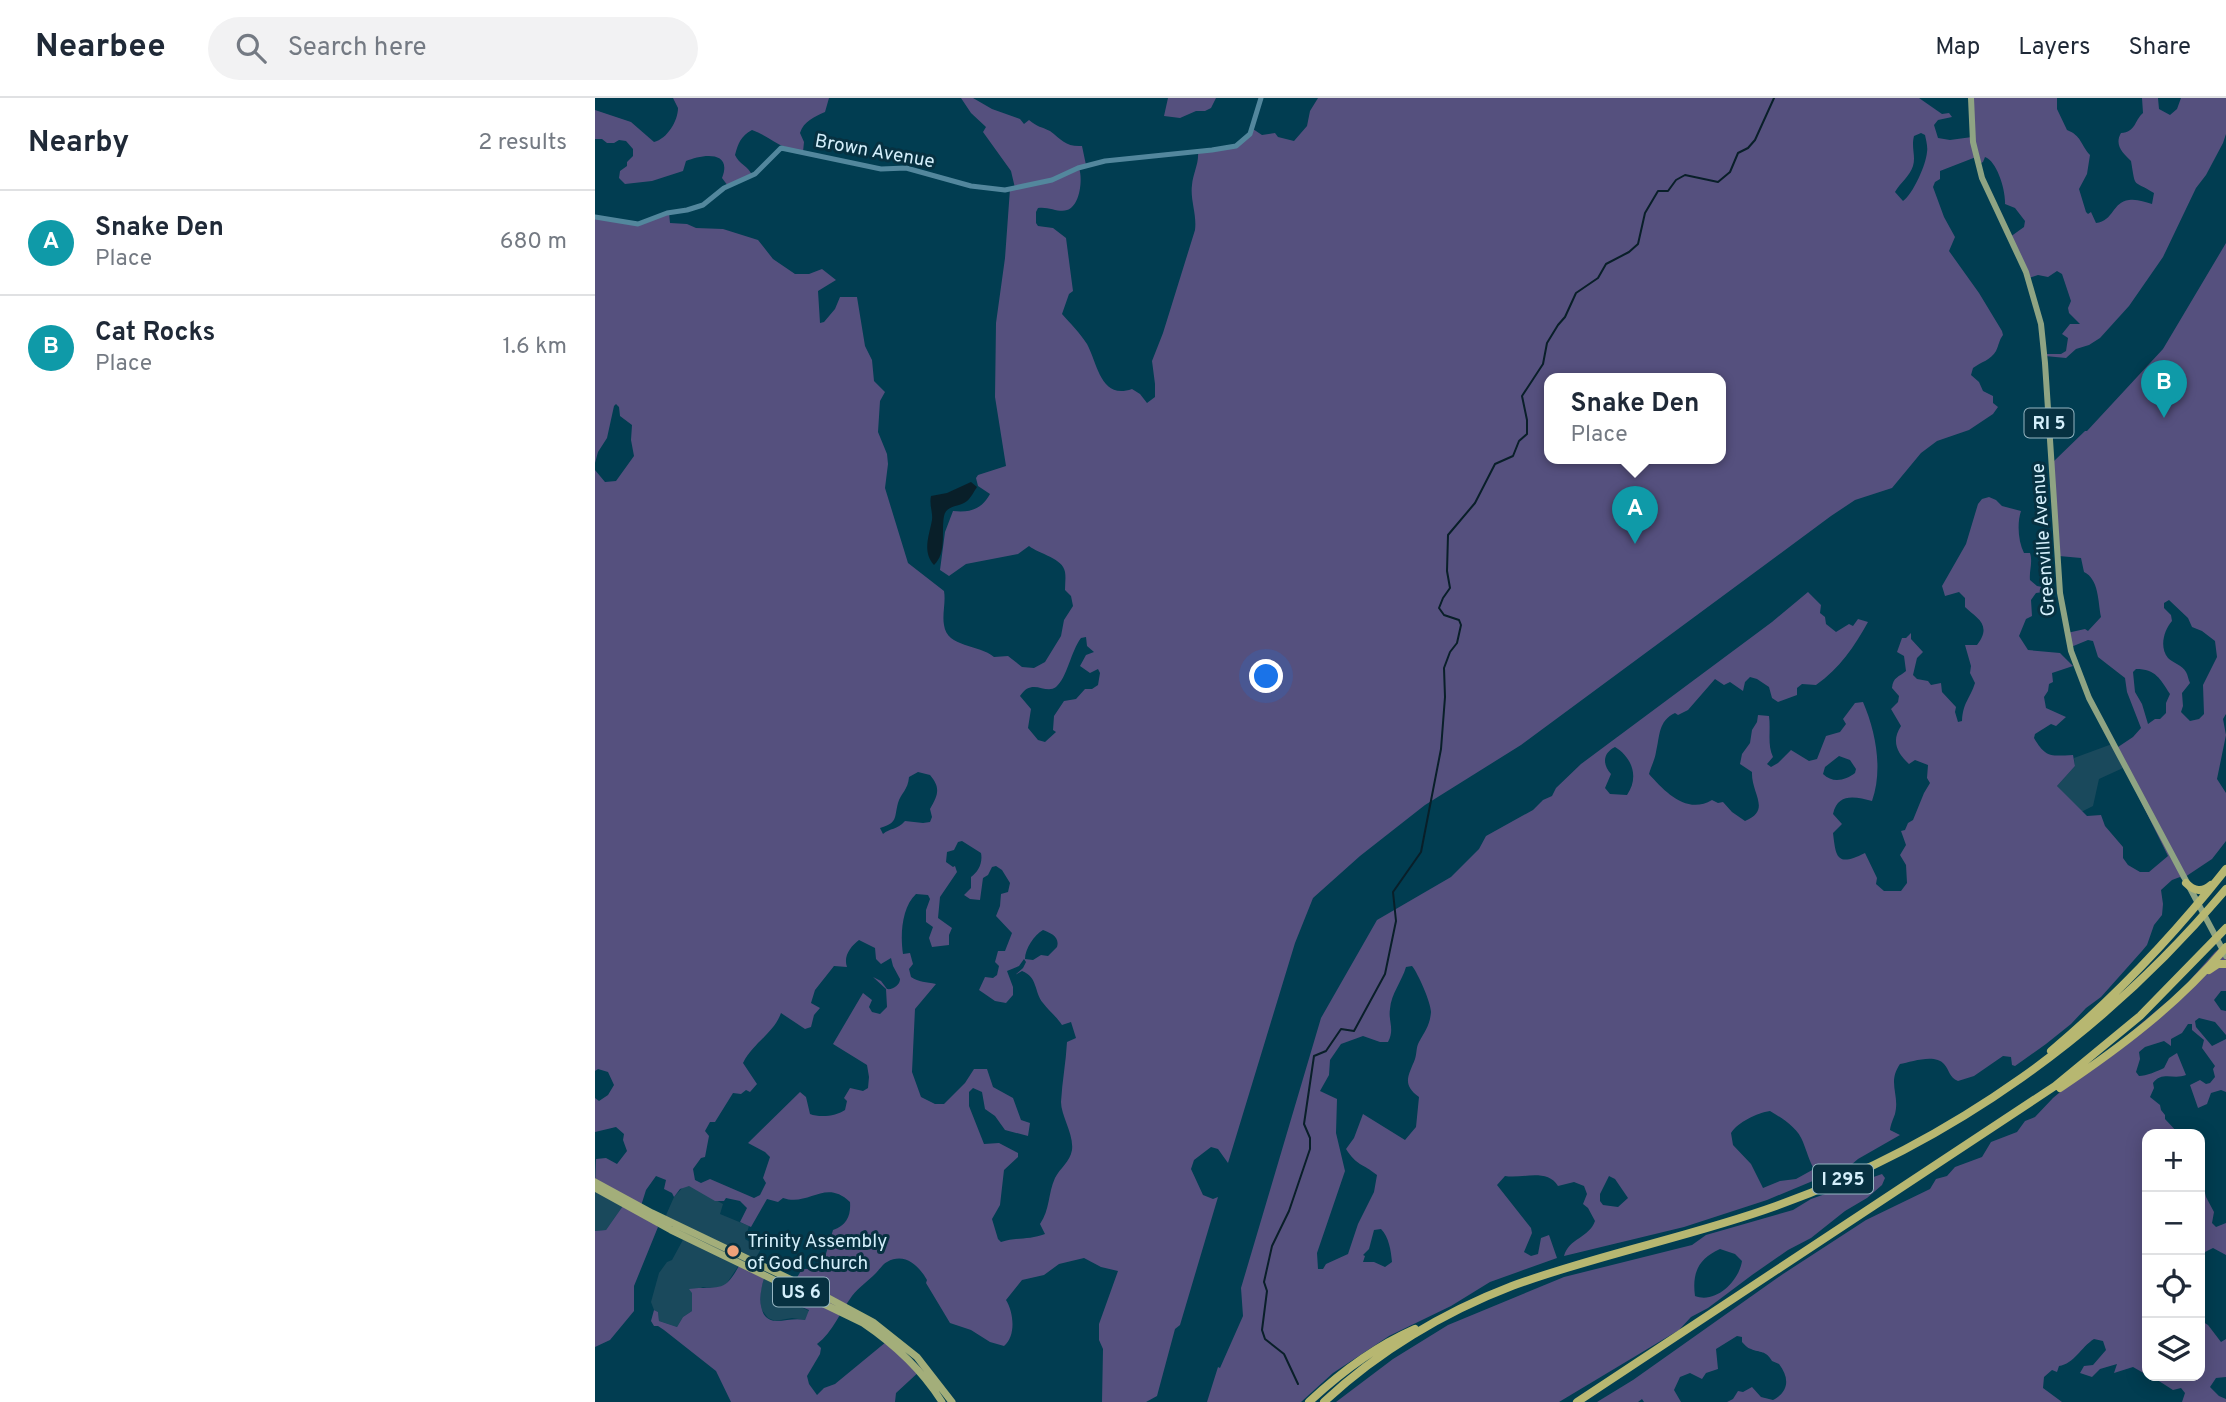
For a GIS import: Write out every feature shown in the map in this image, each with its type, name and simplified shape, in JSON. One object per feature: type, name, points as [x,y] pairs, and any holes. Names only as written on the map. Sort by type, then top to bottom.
[{"type":"highway","points":[[2186,883],[2196,890],[2205,889],[2226,868]]},
{"type":"highway","points":[[1997,1095],[2103,1004],[2197,904],[2226,868]]},
{"type":"highway","name":"I 295","points":[[1324,1402],[1382,1355],[1441,1319],[1484,1298],[1536,1278],[1737,1219],[1815,1191],[1903,1151],[1997,1095],[2044,1063],[2109,1010],[2150,972],[2226,889]]},
{"type":"highway","name":"I 295","points":[[1577,1402],[2066,1077],[2120,1034],[2159,998],[2224,930]]},
{"type":"highway","points":[[2026,1106],[2052,1093],[2148,1025],[2225,951]]},
{"type":"highway","points":[[2193,982],[2216,964],[2226,964]]},
{"type":"highway","name":"US 6","points":[[595,1182],[873,1322],[917,1357],[952,1402]]},
{"type":"highway","name":"US 6","points":[[595,1188],[671,1230],[863,1323],[903,1354],[942,1402]]},
{"type":"highway","points":[[1309,1402],[1333,1380],[1371,1353],[1410,1331],[1441,1319]]},
{"type":"main road","name":"Greenville Avenue","points":[[1971,98],[1972,134],[1982,178],[2026,272],[2041,324],[2046,363],[2060,593],[2069,643],[2089,698],[2197,904],[2225,951]]},
{"type":"street","name":"Brown Avenue","points":[[595,217],[638,224],[667,213],[703,205],[724,188],[755,174],[781,148],[881,169],[906,168],[971,186],[1008,190],[1052,180],[1078,168],[1105,161],[1236,146],[1250,134],[1261,98]]},
{"type":"shaded area","points":[[673,98],[829,98],[825,112],[804,125],[800,133],[804,142],[803,152],[781,145],[752,130],[745,135],[735,155],[752,175],[728,186],[722,178],[723,163],[720,158],[714,156],[686,161],[683,171],[652,181],[625,184],[619,178],[620,171],[633,156],[633,149],[626,141],[607,143],[602,139],[595,139],[595,110],[631,122],[654,142],[663,137],[674,124],[678,108]]},
{"type":"shaded area","points":[[961,98],[973,98],[992,109],[1020,119],[1024,124],[1029,120],[1068,144],[1082,146],[1086,165],[1079,168],[1078,198],[1064,211],[1038,208],[1036,223],[1038,226],[1053,228],[1066,238],[1073,291],[1069,294],[1062,314],[1087,344],[1107,385],[1113,390],[1132,389],[1147,403],[1155,397],[1152,361],[1195,230],[1192,191],[1198,152],[1234,147],[1253,129],[1262,135],[1275,133],[1278,137],[1294,141],[1307,126],[1310,111],[1318,98],[1919,98],[1942,114],[1949,113],[1952,117],[1938,120],[1934,125],[1938,138],[1950,140],[1972,137],[1971,98],[2057,98],[2057,109],[2067,130],[2078,138],[2090,155],[2087,174],[2079,189],[2086,212],[2091,212],[2096,223],[2106,219],[2123,201],[2135,200],[2152,204],[2154,193],[2136,183],[2131,161],[2120,148],[2118,141],[2121,133],[2132,128],[2143,113],[2142,98],[2158,98],[2159,109],[2170,115],[2177,109],[2181,98],[2226,98],[2226,134],[2223,143],[2196,188],[2163,257],[2129,306],[2100,338],[2076,349],[2066,358],[2045,356],[2066,351],[2068,338],[2062,334],[2070,324],[2080,324],[2069,313],[2071,301],[2062,274],[2057,271],[2048,277],[2038,275],[2029,278],[2010,237],[2024,227],[2025,221],[2015,208],[2005,204],[2002,184],[1993,164],[1985,157],[1979,164],[1976,157],[1940,171],[1940,179],[1933,187],[1955,237],[1949,251],[1979,293],[2003,335],[1994,354],[1973,368],[1971,375],[1979,382],[1983,391],[1993,396],[1993,403],[1998,407],[1993,414],[1969,430],[1937,441],[1921,453],[1892,488],[1855,500],[1831,516],[1521,745],[1425,805],[1360,856],[1313,898],[1295,943],[1228,1163],[1218,1149],[1211,1147],[1194,1160],[1191,1169],[1203,1195],[1213,1199],[1218,1197],[1180,1325],[1175,1329],[1157,1396],[1146,1402],[1102,1402],[1103,1349],[1099,1340],[1099,1324],[1118,1271],[1101,1267],[1084,1258],[1059,1264],[1044,1275],[1022,1280],[1006,1300],[1013,1324],[1011,1336],[1004,1346],[950,1323],[920,1270],[911,1262],[894,1259],[886,1263],[852,1296],[832,1328],[817,1344],[821,1348],[820,1354],[807,1376],[817,1395],[824,1388],[835,1384],[886,1342],[900,1349],[922,1369],[896,1393],[895,1402],[731,1402],[716,1371],[664,1330],[654,1326],[651,1321],[654,1310],[658,1312],[659,1321],[677,1327],[683,1317],[692,1311],[692,1293],[689,1289],[726,1284],[741,1262],[766,1274],[761,1302],[764,1315],[776,1321],[805,1320],[809,1310],[797,1305],[805,1293],[792,1286],[802,1269],[821,1269],[829,1265],[825,1257],[833,1230],[847,1219],[850,1202],[833,1193],[792,1200],[783,1198],[778,1202],[767,1199],[751,1227],[740,1222],[747,1208],[740,1201],[726,1198],[724,1201],[715,1201],[689,1186],[680,1189],[674,1197],[664,1189],[666,1180],[656,1176],[646,1190],[640,1209],[658,1227],[634,1286],[634,1311],[610,1340],[595,1347],[595,1231],[606,1230],[625,1203],[595,1186],[596,1159],[606,1158],[617,1164],[627,1151],[624,1134],[616,1127],[595,1132],[595,1098],[599,1101],[608,1095],[614,1085],[608,1072],[598,1069],[595,1071],[595,470],[605,482],[616,481],[634,456],[632,425],[620,416],[616,404],[607,438],[595,463],[595,217],[636,224],[669,213],[670,223],[723,229],[758,240],[773,259],[795,274],[809,274],[822,269],[836,280],[818,291],[820,323],[835,309],[840,297],[857,297],[865,346],[872,360],[874,381],[885,392],[880,401],[878,432],[887,454],[885,488],[908,563],[944,591],[944,625],[951,638],[994,657],[1008,656],[1022,667],[1034,668],[1045,662],[1061,636],[1064,620],[1073,606],[1071,596],[1065,590],[1065,572],[1060,563],[1029,546],[1018,554],[966,564],[949,576],[940,570],[945,532],[953,511],[970,510],[983,503],[990,494],[978,486],[976,478],[1006,466],[995,397],[996,323],[1005,258],[1010,189],[1015,188],[1011,171],[983,132],[986,127],[971,113]],"holes":[[[1921,133],[1925,135],[1926,158],[1915,186],[1903,201],[1895,192],[1910,173],[1914,159],[1914,136]],[[1086,637],[1087,646],[1094,652],[1086,655],[1080,666],[1090,673],[1098,669],[1098,685],[1085,689],[1076,699],[1064,701],[1054,716],[1053,730],[1056,732],[1045,742],[1038,740],[1028,728],[1031,709],[1020,696],[1029,688],[1056,687],[1081,638]],[[918,772],[930,775],[936,784],[937,792],[930,809],[930,822],[905,821],[883,834],[880,828],[894,819],[909,777]],[[962,841],[981,853],[979,867],[971,877],[971,888],[964,895],[980,900],[983,878],[992,867],[996,866],[1002,870],[1010,883],[1008,892],[1001,894],[996,916],[1012,933],[1005,951],[998,951],[995,962],[999,966],[997,975],[993,978],[985,977],[979,990],[995,1001],[1006,1003],[1013,995],[1007,971],[1019,966],[1024,959],[1026,962],[1023,968],[1015,975],[1022,971],[1031,977],[1040,999],[1062,1025],[1071,1022],[1076,1038],[1067,1042],[1061,1102],[1072,1150],[1057,1174],[1046,1213],[1040,1224],[1045,1234],[1001,1242],[992,1219],[1000,1205],[1004,1170],[1018,1157],[1018,1153],[999,1143],[984,1144],[969,1106],[969,1092],[973,1088],[982,1092],[985,1109],[995,1116],[1005,1130],[1028,1136],[1030,1123],[1021,1120],[1013,1098],[993,1087],[987,1069],[974,1069],[965,1083],[944,1104],[935,1104],[921,1097],[912,1072],[915,1009],[936,984],[911,977],[909,969],[913,964],[910,953],[903,954],[903,921],[911,899],[916,894],[928,895],[930,899],[926,922],[933,927],[929,938],[932,947],[949,945],[952,928],[938,918],[940,897],[957,872],[955,866],[946,862],[947,852],[954,850],[958,842]],[[1043,930],[1056,938],[1057,947],[1048,956],[1025,959],[1028,947]],[[859,940],[875,948],[876,959],[881,964],[891,958],[900,979],[896,987],[887,989],[881,981],[873,977],[886,989],[887,1007],[880,1014],[872,1012],[869,1007],[872,1000],[863,993],[833,1044],[867,1065],[868,1088],[863,1091],[850,1088],[844,1098],[847,1101],[845,1110],[823,1116],[810,1114],[806,1097],[800,1092],[748,1143],[770,1157],[763,1178],[766,1183],[760,1195],[754,1198],[710,1179],[701,1183],[695,1180],[693,1169],[701,1158],[705,1157],[709,1136],[705,1131],[710,1122],[715,1122],[733,1093],[741,1094],[746,1090],[750,1092],[757,1084],[743,1063],[747,1056],[774,1026],[781,1013],[805,1029],[811,1027],[814,1015],[820,1008],[811,1003],[815,990],[834,966],[847,967],[847,955]]]},
{"type":"shaded area","points":[[1168,98],[1216,98],[1211,108],[1180,118],[1164,116]]},
{"type":"shaded area","points":[[2226,243],[2226,714],[2223,719],[2226,735],[2217,779],[2226,793],[2226,841],[2212,859],[2182,879],[2180,877],[2172,880],[2161,890],[2162,915],[2154,925],[2147,945],[2101,997],[2071,1024],[2015,1066],[2012,1065],[2011,1057],[2003,1056],[1974,1076],[1958,1081],[1951,1076],[1944,1064],[1935,1059],[1900,1064],[1894,1077],[1896,1107],[1890,1130],[1900,1135],[1851,1165],[1767,1200],[1684,1227],[1564,1256],[1570,1245],[1588,1231],[1595,1221],[1583,1204],[1587,1194],[1584,1186],[1574,1182],[1558,1186],[1547,1177],[1534,1175],[1505,1176],[1497,1185],[1531,1228],[1532,1233],[1524,1252],[1531,1256],[1538,1254],[1541,1238],[1549,1235],[1557,1258],[1490,1282],[1451,1306],[1389,1336],[1333,1373],[1301,1402],[1207,1402],[1218,1367],[1220,1368],[1243,1316],[1241,1288],[1321,1018],[1377,920],[1451,877],[1479,849],[1486,836],[1533,810],[1543,800],[1552,796],[1556,788],[1581,764],[1772,622],[1808,592],[1821,605],[1820,613],[1825,617],[1826,624],[1836,632],[1849,624],[1853,626],[1858,619],[1868,622],[1852,648],[1832,672],[1816,685],[1802,684],[1797,688],[1797,695],[1778,702],[1772,698],[1769,687],[1757,679],[1750,677],[1745,682],[1743,691],[1730,682],[1724,685],[1715,679],[1688,710],[1669,716],[1661,730],[1649,774],[1669,794],[1694,805],[1712,800],[1723,802],[1745,821],[1753,817],[1759,806],[1752,772],[1740,764],[1742,754],[1750,743],[1758,715],[1769,716],[1773,757],[1767,764],[1771,767],[1791,750],[1809,761],[1817,759],[1826,736],[1840,732],[1846,724],[1843,719],[1855,703],[1863,702],[1877,751],[1875,789],[1872,801],[1848,798],[1835,807],[1833,814],[1842,824],[1833,833],[1835,849],[1843,859],[1865,853],[1877,878],[1876,884],[1884,891],[1901,891],[1907,883],[1906,865],[1900,855],[1906,845],[1901,831],[1913,820],[1930,783],[1927,778],[1928,765],[1915,760],[1909,764],[1901,756],[1897,746],[1896,737],[1901,726],[1891,709],[1898,702],[1899,696],[1892,688],[1895,679],[1906,671],[1904,656],[1897,652],[1902,638],[1911,633],[1911,639],[1923,652],[1917,658],[1913,675],[1931,685],[1941,683],[1942,692],[1956,707],[1958,722],[1962,721],[1965,705],[1975,683],[1970,673],[1971,666],[1965,645],[1977,645],[1982,638],[1983,627],[1978,618],[1965,607],[1965,598],[1959,592],[1945,596],[1942,586],[1966,544],[1978,504],[1989,497],[2002,506],[2021,511],[2019,538],[2024,553],[2030,553],[2030,580],[2042,587],[2040,590],[2043,592],[2036,593],[2031,600],[2032,616],[2026,619],[2019,636],[2028,650],[2060,653],[2073,666],[2052,673],[2053,682],[2049,684],[2044,697],[2046,708],[2066,717],[2056,726],[2051,724],[2035,734],[2034,738],[2049,754],[2073,755],[2075,766],[2057,786],[2087,816],[2101,815],[2105,826],[2123,847],[2123,858],[2128,865],[2140,872],[2149,872],[2168,856],[2115,749],[2141,728],[2127,692],[2125,678],[2098,657],[2093,641],[2088,640],[2071,647],[2067,633],[2085,629],[2088,631],[2101,617],[2095,585],[2084,572],[2081,558],[2059,556],[2053,462],[2087,431],[2163,349]],"holes":[[[2169,600],[2188,618],[2192,627],[2215,641],[2217,657],[2203,685],[2204,714],[2199,719],[2190,721],[2181,712],[2182,693],[2190,683],[2187,673],[2165,654],[2164,639],[2172,621],[2171,615],[2164,608],[2164,603]],[[2143,669],[2153,673],[2170,694],[2166,713],[2148,724],[2135,692],[2133,672]],[[1615,747],[1630,763],[1633,782],[1627,795],[1610,794],[1605,788],[1611,774],[1605,763],[1608,752]],[[1839,756],[1850,760],[1856,769],[1855,773],[1839,780],[1823,774],[1825,767]],[[1412,966],[1427,995],[1431,1012],[1408,1079],[1410,1088],[1419,1097],[1416,1127],[1405,1140],[1363,1114],[1354,1138],[1346,1149],[1357,1162],[1377,1175],[1374,1192],[1358,1224],[1348,1254],[1326,1264],[1323,1269],[1318,1269],[1317,1253],[1345,1171],[1336,1133],[1337,1099],[1320,1091],[1329,1075],[1330,1060],[1341,1044],[1363,1036],[1388,1042],[1394,993],[1406,967]],[[1770,1111],[1794,1128],[1801,1137],[1814,1169],[1796,1179],[1780,1181],[1763,1188],[1751,1164],[1733,1145],[1731,1133],[1743,1122]],[[1609,1176],[1615,1179],[1628,1198],[1618,1207],[1603,1205],[1600,1194]],[[1381,1229],[1388,1240],[1392,1262],[1385,1267],[1374,1262],[1363,1262],[1363,1255],[1369,1249],[1374,1230]]]},
{"type":"shaded area","points":[[971,482],[977,487],[970,498],[945,512],[941,555],[934,565],[927,549],[932,520],[931,496],[947,493]]},
{"type":"shaded area","points":[[2112,744],[2123,768],[2099,779],[2093,806],[2081,812],[2057,786],[2075,766],[2074,758]]},
{"type":"shaded area","points":[[2226,943],[2226,991],[2221,991],[2214,1000],[2221,1010],[2226,1011],[2226,1035],[2215,1022],[2199,1018],[2195,1021],[2196,1027],[2212,1046],[2226,1039],[2226,1092],[2221,1090],[2211,1093],[2207,1104],[2198,1108],[2190,1085],[2200,1080],[2206,1084],[2210,1083],[2215,1077],[2215,1066],[2202,1048],[2204,1040],[2192,1030],[2192,1024],[2188,1024],[2182,1033],[2171,1039],[2171,1046],[2164,1041],[2145,1047],[2139,1052],[2136,1072],[2139,1076],[2164,1068],[2169,1058],[2177,1053],[2186,1075],[2160,1077],[2153,1083],[2150,1097],[2160,1105],[2165,1119],[2174,1129],[2142,1129],[2142,1372],[2133,1367],[2114,1373],[2117,1364],[2100,1369],[2092,1377],[2080,1373],[2084,1366],[2093,1365],[2106,1350],[2103,1341],[2094,1339],[2073,1359],[2059,1366],[2057,1372],[2052,1370],[2044,1377],[2043,1388],[2062,1402],[1727,1402],[1733,1399],[1738,1391],[1743,1392],[1752,1387],[1761,1397],[1773,1400],[1783,1392],[1786,1384],[1785,1374],[1779,1364],[1765,1353],[1748,1348],[1742,1342],[1742,1337],[1737,1336],[1716,1349],[1718,1369],[1706,1373],[1702,1379],[1690,1373],[1680,1377],[1674,1390],[1681,1402],[1644,1402],[1642,1399],[1638,1402],[1597,1402],[1866,1220],[1930,1189],[1936,1179],[1947,1176],[1955,1167],[1982,1157],[1991,1142],[2017,1132],[2025,1121],[2035,1117],[2053,1098],[2182,989]]},
{"type":"shaded area","points":[[1882,1174],[1885,1178],[1882,1185],[1867,1198],[1691,1317],[1679,1330],[1559,1402],[1336,1402],[1393,1359],[1448,1325],[1564,1277],[1692,1245],[1706,1235],[1793,1210],[1811,1199]],"holes":[[[1720,1249],[1735,1254],[1742,1261],[1731,1283],[1711,1297],[1695,1296],[1696,1274],[1706,1257]]]},
{"type":"shaded area","points":[[595,1186],[625,1203],[606,1230],[595,1231]]},
{"type":"shaded area","points":[[684,1186],[690,1186],[723,1204],[720,1214],[749,1226],[745,1239],[761,1249],[751,1266],[741,1262],[725,1286],[703,1287],[692,1292],[692,1311],[683,1317],[677,1327],[659,1321],[658,1312],[654,1310],[651,1302],[659,1273],[667,1262],[672,1260],[684,1238],[684,1233],[663,1222],[674,1197]]},
{"type":"shaded area","points":[[2205,1193],[2214,1212],[2212,1223],[2216,1227],[2226,1223],[2226,1255],[2213,1248],[2205,1252]]},
{"type":"shaded area","points":[[765,1275],[805,1293],[801,1307],[809,1311],[805,1320],[792,1318],[775,1321],[768,1318],[761,1309],[761,1289]]},
{"type":"shaded area","points":[[2205,1323],[2221,1342],[2226,1339],[2226,1377],[2216,1378],[2210,1387],[2226,1399],[2226,1402],[2182,1402],[2185,1393],[2181,1388],[2173,1390],[2159,1381],[2205,1381]]},
{"type":"waterway","points":[[1298,1384],[1284,1354],[1265,1339],[1262,1330],[1267,1291],[1264,1282],[1272,1246],[1289,1211],[1310,1149],[1310,1138],[1304,1124],[1314,1056],[1326,1051],[1341,1029],[1354,1031],[1385,974],[1396,921],[1393,892],[1421,852],[1441,749],[1444,668],[1457,643],[1461,625],[1459,620],[1444,615],[1439,608],[1450,588],[1447,571],[1448,535],[1475,503],[1495,464],[1513,456],[1519,441],[1527,434],[1522,396],[1543,364],[1547,343],[1565,317],[1576,293],[1598,278],[1606,264],[1638,244],[1645,213],[1658,191],[1668,191],[1676,180],[1685,175],[1718,182],[1730,172],[1738,153],[1748,148],[1755,140],[1774,98]]},
{"type":"place","name":"Cat Rocks","points":[[2164,418]]},
{"type":"place","name":"Snake Den","points":[[1635,544]]},
{"type":"place","name":"Trinity Assembly of God Church","points":[[733,1251]]}]
